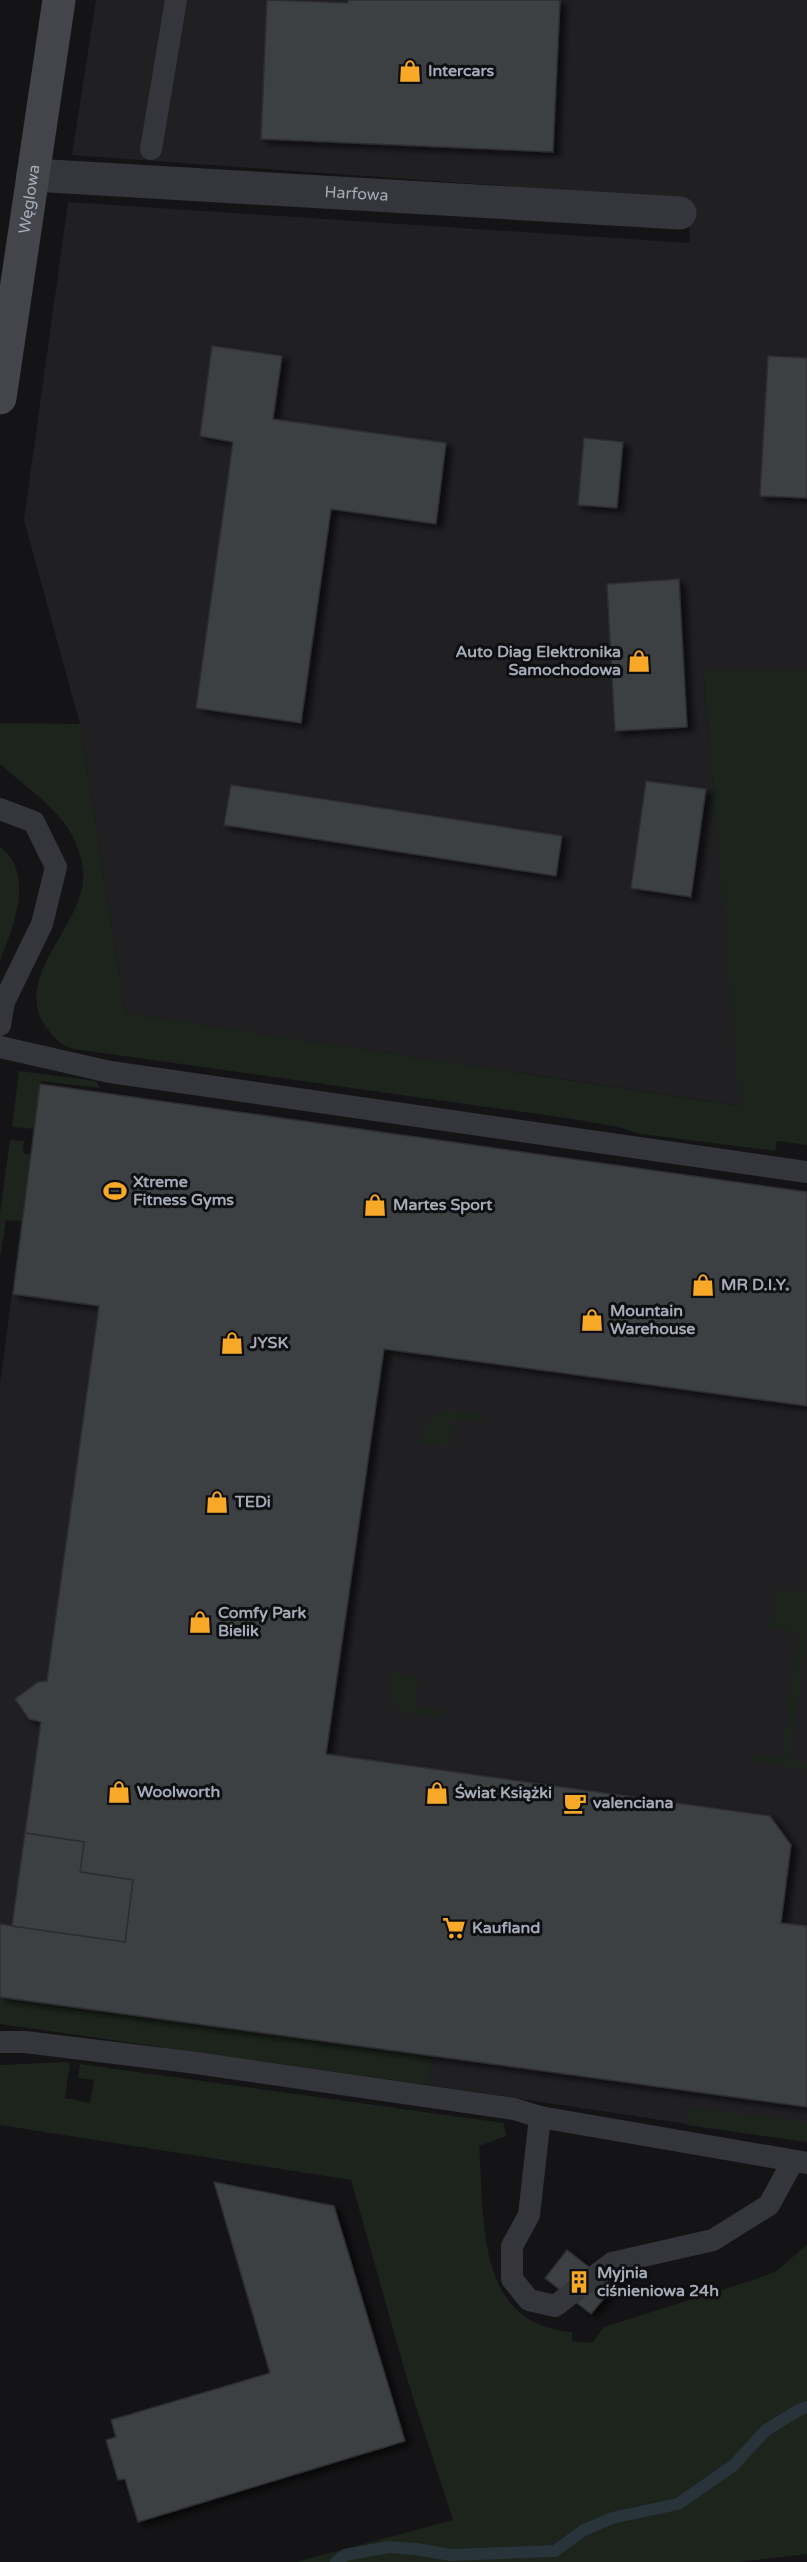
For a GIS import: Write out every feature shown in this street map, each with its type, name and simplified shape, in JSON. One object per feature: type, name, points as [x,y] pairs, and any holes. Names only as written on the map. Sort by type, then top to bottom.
[{"type":"street","name":"Węglowa","points":[[0,398],[59,0]]},
{"type":"street","name":"Harfowa","points":[[33,175],[680,213]]},
{"type":"lane","points":[[151,149],[176,0]]},
{"type":"lane","points":[[0,809],[34,822],[56,867],[42,924],[3,1002],[0,1024]]},
{"type":"lane","points":[[0,1047],[110,1072],[807,1172]]},
{"type":"lane","points":[[0,2042],[25,2042],[189,2062],[514,2109],[540,2117],[800,2162],[769,2205],[713,2240],[612,2263],[555,2307],[529,2300],[512,2279],[512,2246],[529,2215],[540,2117]]},
{"type":"shaded area","points":[[96,0],[807,0],[807,670],[703,671],[741,1106],[125,1013],[80,724],[24,520],[68,202],[690,243],[688,199],[72,155]]},
{"type":"shaded area","points":[[703,670],[807,670],[807,1145],[777,1141],[775,1151],[640,1134],[619,1127],[566,1118],[74,1049],[63,1045],[55,1038],[38,1011],[37,991],[42,971],[74,910],[82,889],[83,869],[79,851],[63,821],[0,764],[0,723],[80,724],[125,1013],[740,1106]]},
{"type":"shaded area","points":[[0,847],[11,858],[17,871],[19,886],[11,933],[0,961]]},
{"type":"shaded area","points":[[19,1071],[96,1081],[100,1088],[41,1081],[35,1129],[12,1127]]},
{"type":"shaded area","name":"Comfy Park Bielik","points":[[40,1084],[807,1192],[807,2142],[428,2085],[431,2055],[0,1997],[0,1384]]},
{"type":"shaded area","points":[[10,1140],[24,1141],[23,1153],[31,1155],[22,1221],[6,1220],[0,1258],[0,1213]]},
{"type":"shaded area","points":[[449,1409],[479,1414],[483,1416],[483,1423],[454,1419],[450,1447],[421,1444],[429,1421],[442,1411]]},
{"type":"shaded area","points":[[807,1572],[807,1633],[789,1759],[807,1762],[807,1769],[758,1762],[754,1760],[753,1754],[782,1758],[799,1632],[770,1628],[775,1589],[804,1593]]},
{"type":"shaded area","points":[[390,1673],[418,1677],[415,1706],[443,1710],[437,1717],[415,1714],[399,1708],[391,1695]]},
{"type":"shaded area","points":[[0,1997],[431,2056],[428,2085],[0,2024]]},
{"type":"shaded area","points":[[70,2063],[65,2098],[90,2103],[94,2080],[78,2078],[80,2064],[504,2123],[506,2136],[479,2146],[485,2235],[491,2263],[501,2289],[517,2310],[540,2325],[572,2332],[572,2341],[592,2343],[604,2327],[775,2272],[807,2245],[807,2554],[737,2562],[296,2562],[453,2520],[408,2382],[351,2180],[0,2125],[0,2065]]},
{"type":"shaded area","points":[[703,2109],[807,2122],[807,2142],[687,2125],[690,2110]]},
{"type":"building","name":"Intercars","points":[[267,0],[348,3],[348,0],[560,0],[553,152],[261,139]]},
{"type":"building","points":[[212,346],[282,356],[273,419],[446,443],[436,524],[331,509],[301,723],[196,708],[233,442],[200,436]]},
{"type":"building","points":[[768,356],[807,358],[807,498],[760,496]]},
{"type":"building","points":[[584,438],[623,442],[617,508],[578,505]]},
{"type":"building","points":[[679,579],[687,727],[615,731],[607,584]]},
{"type":"building","points":[[646,781],[706,789],[691,897],[631,888]]},
{"type":"building","points":[[231,785],[562,836],[556,876],[224,825]]},
{"type":"building","name":"Comfy Park Bielik","points":[[40,1084],[807,1192],[807,1406],[384,1349],[326,1754],[770,1816],[791,1845],[781,1923],[807,1926],[807,2107],[0,1997],[0,1924],[125,1942],[133,1880],[80,1872],[84,1842],[25,1833],[41,1722],[29,1719],[15,1699],[38,1682],[47,1681],[99,1306],[13,1294]]},
{"type":"building","points":[[25,1833],[84,1842],[80,1872],[133,1880],[125,1942],[12,1926]]},
{"type":"building","points":[[214,2182],[334,2206],[405,2441],[138,2522],[125,2479],[118,2480],[106,2440],[116,2437],[111,2420],[270,2373]]},
{"type":"building","name":"Myjnia ciśnieniowa 24h","points":[[567,2250],[614,2286],[591,2314],[545,2278]]},
{"type":"waterway","points":[[336,2562],[345,2555],[389,2547],[451,2555],[555,2551],[584,2530],[612,2518],[678,2504],[734,2465],[766,2430],[807,2407]]},
{"type":"place","name":"Intercars","points":[[410,71]]},
{"type":"place","name":"Auto Diag Elektronika Samochodowa","points":[[639,661]]},
{"type":"place","name":"Xtreme Fitness Gyms","points":[[115,1191]]},
{"type":"place","name":"Martes Sport","points":[[375,1205]]},
{"type":"place","name":"MR D.I.Y.","points":[[703,1285]]},
{"type":"place","name":"Mountain Warehouse","points":[[592,1320]]},
{"type":"place","name":"JYSK","points":[[232,1343]]},
{"type":"place","name":"TEDi","points":[[217,1502]]},
{"type":"place","name":"Comfy Park Bielik","points":[[200,1622]]},
{"type":"place","name":"Woolworth","points":[[119,1792]]},
{"type":"place","name":"Świat Książki","points":[[437,1793]]},
{"type":"place","name":"valenciana","points":[[575,1803]]},
{"type":"place","name":"Kaufland","points":[[454,1928]]},
{"type":"place","name":"Myjnia ciśnieniowa 24h","points":[[579,2282]]}]
